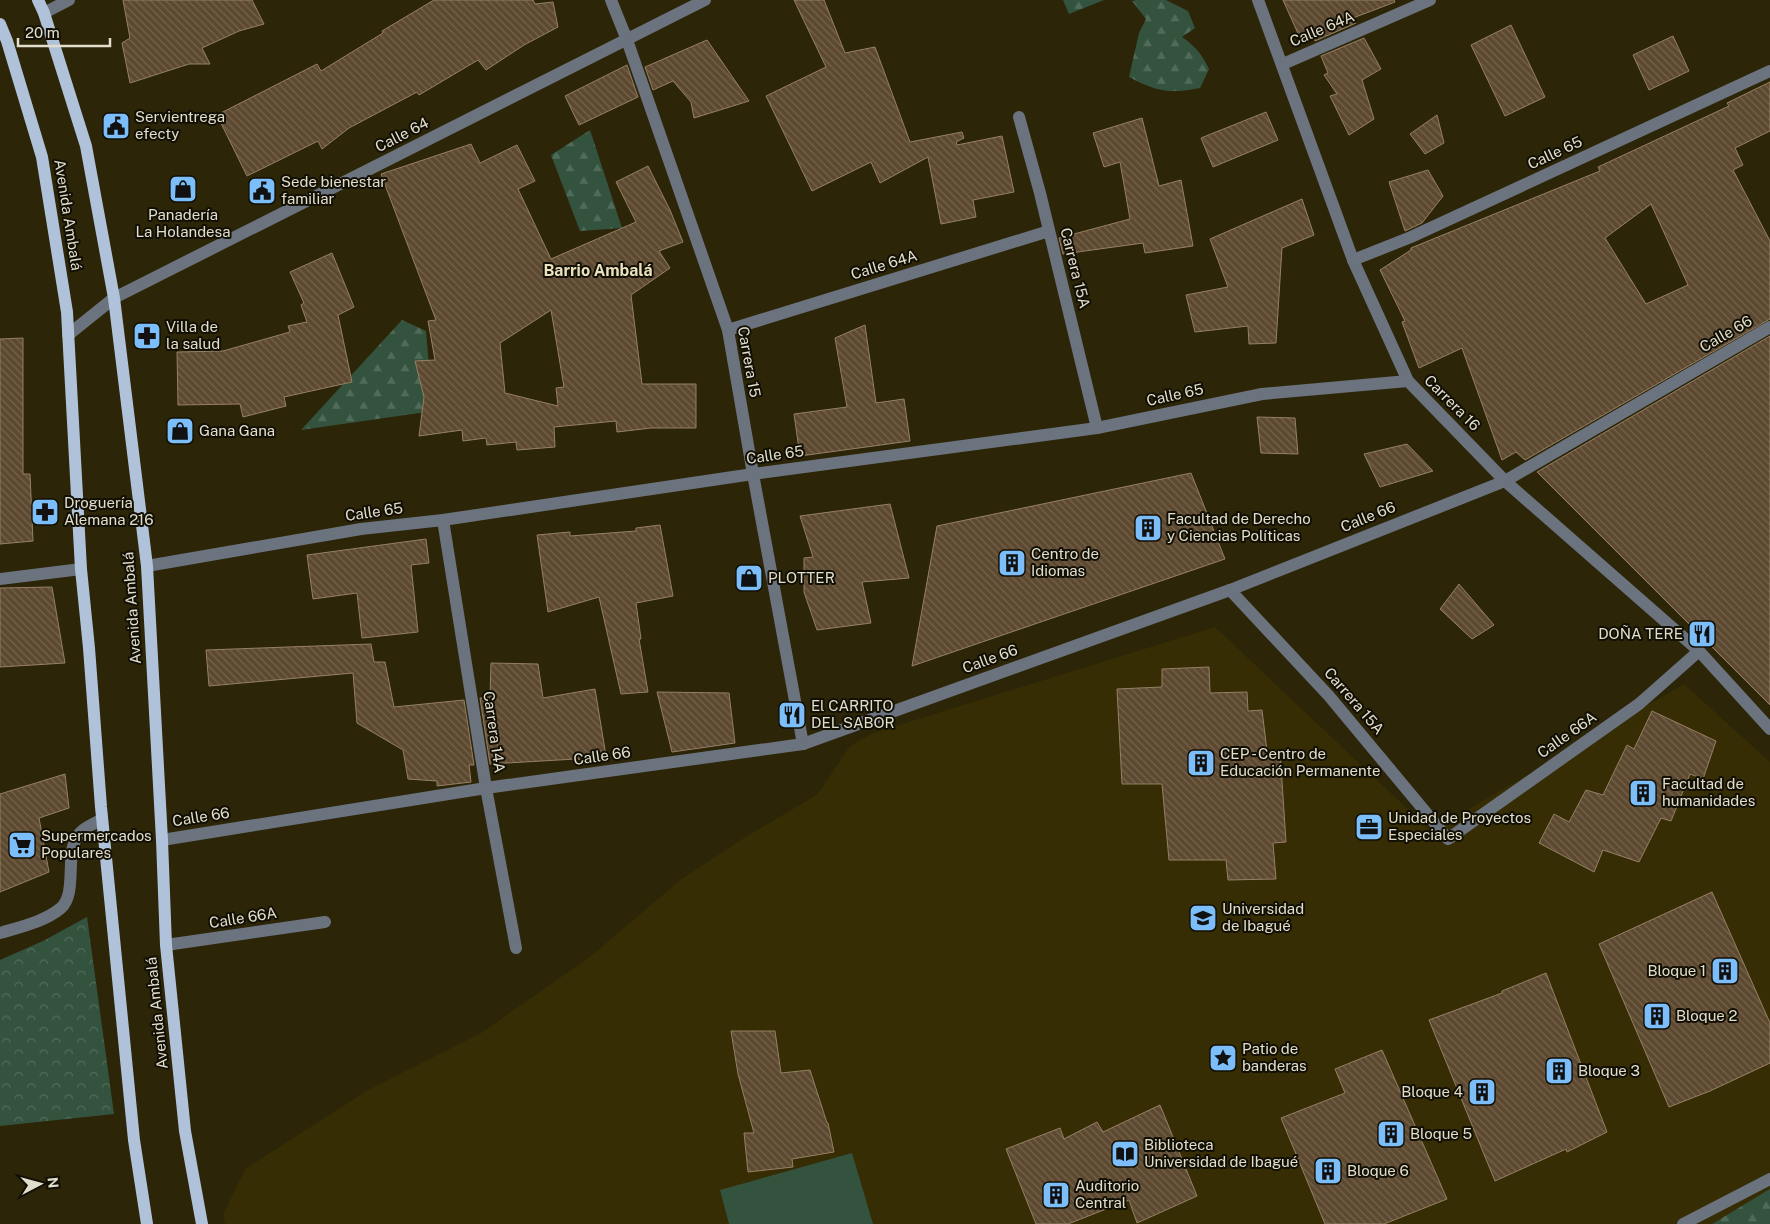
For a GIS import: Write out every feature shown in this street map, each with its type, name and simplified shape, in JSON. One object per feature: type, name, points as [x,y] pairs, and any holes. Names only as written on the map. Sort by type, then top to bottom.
[{"type":"main road","name":"Avenida Ambalá","points":[[38,0],[44,13],[86,146],[114,298],[148,566],[166,945],[185,1131],[202,1224]]},
{"type":"main road","name":"Avenida Ambalá","points":[[0,24],[7,41],[42,157],[67,312],[81,569],[102,819],[134,1140],[147,1224]]},
{"type":"street","points":[[44,13],[69,0]]},
{"type":"street","name":"Carrera 15","points":[[611,0],[627,40],[728,330],[752,474],[803,744]]},
{"type":"street","name":"Calle 64","points":[[68,335],[114,298],[705,0]]},
{"type":"street","name":"Carrera 16","points":[[1258,0],[1283,64],[1353,260],[1408,381],[1506,481],[1699,651],[1770,729]]},
{"type":"street","name":"Calle 64A","points":[[1283,64],[1430,0]]},
{"type":"street","name":"Calle 65","points":[[1353,260],[1411,237],[1770,71]]},
{"type":"street","name":"Carrera 15A","points":[[1019,117],[1040,193],[1097,428]]},
{"type":"street","name":"Calle 64A","points":[[728,330],[1049,231]]},
{"type":"street","name":"Calle 66","points":[[162,840],[486,788],[803,744],[1230,590],[1506,481],[1770,327]]},
{"type":"street","name":"Calle 65","points":[[148,566],[361,530],[443,520],[752,474],[1097,428],[1262,394],[1408,381]]},
{"type":"street","name":"Carrera 14A","points":[[443,520],[486,788],[516,948]]},
{"type":"street","points":[[0,579],[81,569]]},
{"type":"street","name":"Carrera 15A","points":[[1230,590],[1329,696],[1448,839]]},
{"type":"street","name":"Calle 66A","points":[[1448,839],[1639,704],[1699,651]]},
{"type":"street","points":[[0,933],[42,920],[63,907],[69,892],[73,844],[81,831],[102,819]]},
{"type":"street","name":"Calle 66A","points":[[166,945],[325,922]]},
{"type":"street","points":[[1684,1224],[1770,1179]]},
{"type":"shaded area","name":"Universidad de Ibagué","points":[[1215,627],[1431,831],[1684,684],[1770,762],[1770,1189],[1765,1194],[1712,1224],[225,1224],[223,1215],[245,1169],[368,1090],[481,1033],[591,956],[680,880],[747,836],[818,794],[850,746],[873,733]]},
{"type":"green space","points":[[1063,0],[1104,0],[1069,14]]},
{"type":"green space","points":[[1166,0],[1188,11],[1195,28],[1182,37],[1198,51],[1209,69],[1200,88],[1179,91],[1156,89],[1129,77],[1139,33],[1146,19],[1132,1]]},
{"type":"green space","points":[[590,130],[622,228],[580,231],[551,155]]},
{"type":"green space","points":[[402,320],[426,331],[433,411],[301,430]]},
{"type":"green space","points":[[87,917],[114,1114],[0,1126],[0,960],[43,941]]},
{"type":"green space","points":[[852,1153],[873,1224],[729,1224],[720,1190]]},
{"type":"green space","points":[[1770,1189],[1770,1224],[1712,1224]]},
{"type":"building","points":[[123,0],[252,0],[264,24],[239,31],[202,48],[210,64],[189,64],[130,83],[122,43],[130,38]]},
{"type":"building","points":[[434,0],[533,0],[535,4],[553,2],[558,27],[524,45],[486,70],[478,60],[419,95],[417,92],[349,128],[322,149],[318,141],[247,176],[217,115],[317,64],[321,71]]},
{"type":"building","points":[[794,0],[824,0],[845,53],[875,47],[910,142],[962,132],[964,138],[956,142],[957,145],[1002,136],[1014,192],[973,200],[976,217],[941,224],[928,157],[880,183],[871,162],[812,191],[766,96],[826,67]]},
{"type":"building","points":[[1283,0],[1394,0],[1395,2],[1353,18],[1356,23],[1315,41],[1312,34],[1300,38]]},
{"type":"building","points":[[1511,25],[1545,97],[1505,116],[1471,45]]},
{"type":"building","points":[[1673,36],[1689,71],[1649,90],[1633,55]]},
{"type":"building","points":[[1364,38],[1381,69],[1362,80],[1374,119],[1349,135],[1330,96],[1337,94],[1324,75],[1328,73],[1321,56]]},
{"type":"building","points":[[707,40],[749,101],[694,118],[691,102],[673,81],[653,90],[645,67]]},
{"type":"building","points":[[627,65],[638,97],[579,125],[565,96]]},
{"type":"building","points":[[1770,82],[1770,131],[1735,148],[1743,165],[1733,170],[1770,241],[1770,319],[1525,460],[1516,452],[1502,460],[1462,348],[1419,368],[1402,322],[1405,321],[1380,270],[1411,250],[1411,248],[1600,171],[1598,167],[1729,106],[1727,103]],"holes":[[[1651,204],[1688,285],[1646,304],[1605,238]]]},
{"type":"building","points":[[1266,112],[1278,140],[1213,167],[1201,138]]},
{"type":"building","points":[[1437,115],[1444,143],[1425,154],[1410,134]]},
{"type":"building","points":[[1142,118],[1159,186],[1181,180],[1193,246],[1145,253],[1143,243],[1063,254],[1059,238],[1130,219],[1120,162],[1104,167],[1093,133]]},
{"type":"building","points":[[471,144],[480,163],[517,145],[535,181],[518,189],[551,259],[636,222],[616,182],[648,166],[670,210],[683,242],[659,251],[670,268],[631,295],[642,384],[696,384],[696,428],[651,428],[617,432],[616,421],[554,427],[555,447],[517,450],[516,442],[487,445],[486,438],[463,441],[462,430],[419,436],[424,397],[415,361],[435,360],[428,321],[436,320],[381,174]],"holes":[[[551,310],[564,387],[556,388],[558,406],[505,393],[500,343]]]},
{"type":"building","points":[[1428,170],[1443,196],[1422,223],[1405,231],[1389,182]]},
{"type":"building","points":[[1302,199],[1314,235],[1282,248],[1276,343],[1249,344],[1248,326],[1195,332],[1186,295],[1228,287],[1210,239]]},
{"type":"building","points":[[332,253],[354,307],[338,315],[352,382],[284,397],[286,406],[243,417],[240,404],[178,405],[177,352],[223,351],[290,332],[288,326],[307,322],[301,305],[304,303],[290,272]]},
{"type":"building","points":[[865,325],[876,403],[904,399],[910,441],[800,456],[794,414],[847,407],[835,338]]},
{"type":"building","points":[[1770,336],[1770,705],[1537,472]]},
{"type":"building","points":[[23,338],[23,474],[30,474],[33,541],[0,544],[0,339]]},
{"type":"building","points":[[1257,417],[1295,418],[1298,454],[1261,453]]},
{"type":"building","points":[[1407,444],[1433,471],[1380,487],[1364,454]]},
{"type":"building","name":"Centro de Idiomas","points":[[1191,473],[1225,559],[912,666],[937,526]]},
{"type":"building","points":[[890,504],[909,578],[862,582],[871,623],[817,630],[804,592],[804,558],[813,557],[800,516]]},
{"type":"building","points":[[660,525],[673,596],[636,603],[641,639],[639,639],[648,692],[621,694],[599,597],[548,612],[537,535],[570,532],[570,536],[636,531],[636,528]]},
{"type":"building","points":[[426,539],[429,563],[411,565],[418,632],[362,638],[357,593],[313,599],[307,555]]},
{"type":"building","points":[[1459,584],[1494,625],[1472,639],[1440,609]]},
{"type":"building","points":[[52,587],[65,663],[0,667],[0,588]]},
{"type":"building","points":[[371,644],[374,662],[385,662],[394,707],[464,700],[474,765],[469,765],[471,782],[437,786],[437,781],[408,779],[403,750],[357,723],[353,673],[209,686],[206,650]]},
{"type":"building","points":[[491,663],[538,664],[543,698],[595,689],[607,762],[576,759],[490,764],[480,698],[490,697]]},
{"type":"building","name":"CEP - Centro de Educación Permanente","points":[[1209,667],[1210,693],[1247,692],[1248,711],[1262,710],[1267,751],[1280,751],[1286,842],[1273,843],[1276,879],[1228,880],[1226,860],[1169,860],[1162,784],[1122,784],[1117,689],[1162,687],[1162,669]]},
{"type":"building","points":[[657,692],[729,693],[735,743],[672,752]]},
{"type":"building","name":"Facultad de humanidades","points":[[1652,711],[1716,741],[1703,779],[1690,774],[1671,821],[1661,818],[1639,862],[1603,850],[1594,872],[1539,843],[1554,814],[1569,822],[1586,790],[1603,795],[1627,745],[1634,749]]},
{"type":"building","name":"Supermercados Populares","points":[[65,774],[69,808],[39,818],[49,872],[0,892],[0,794]]},
{"type":"building","points":[[1712,892],[1770,1023],[1770,1063],[1710,1091],[1669,1107],[1599,944]]},
{"type":"building","points":[[1546,973],[1607,1132],[1567,1152],[1566,1149],[1495,1181],[1429,1020],[1502,993],[1502,991]]},
{"type":"building","points":[[731,1031],[775,1031],[781,1073],[810,1070],[828,1123],[834,1152],[792,1159],[793,1167],[748,1172],[744,1133],[754,1133],[738,1074]]},
{"type":"building","points":[[1382,1050],[1447,1199],[1384,1224],[1325,1224],[1281,1118],[1345,1093],[1335,1069]]},
{"type":"building","points":[[1160,1105],[1197,1196],[1137,1223],[1129,1200],[1068,1224],[1036,1224],[1006,1149],[1060,1128],[1064,1139],[1097,1122],[1103,1132]]},
{"type":"place","name":"Servientrega efecty","points":[[116,126]]},
{"type":"place","name":"Panadería La Holandesa","points":[[183,189]]},
{"type":"place","name":"Sede bienestar familiar","points":[[262,191]]},
{"type":"place","name":"Villa de la salud","points":[[147,336]]},
{"type":"place","name":"Gana Gana","points":[[180,431]]},
{"type":"place","name":"Droguería Alemana 216","points":[[45,512]]},
{"type":"place","name":"Facultad de Derecho y Ciencias Políticas","points":[[1148,528]]},
{"type":"place","name":"Centro de Idiomas","points":[[1012,563]]},
{"type":"place","name":"PLOTTER","points":[[749,578]]},
{"type":"place","name":"DOÑA TERE","points":[[1702,634]]},
{"type":"place","name":"El CARRITO DEL SABOR","points":[[792,715]]},
{"type":"place","name":"CEP - Centro de Educación Permanente","points":[[1201,763]]},
{"type":"place","name":"Facultad de humanidades","points":[[1643,793]]},
{"type":"place","name":"Unidad de Proyectos Especiales","points":[[1369,827]]},
{"type":"place","name":"Supermercados Populares","points":[[22,845]]},
{"type":"place","name":"Universidad de Ibagué","points":[[1203,918]]},
{"type":"place","name":"Bloque 1","points":[[1725,971]]},
{"type":"place","name":"Bloque 2","points":[[1657,1016]]},
{"type":"place","name":"Patio de banderas","points":[[1223,1058]]},
{"type":"place","name":"Bloque 3","points":[[1559,1071]]},
{"type":"place","name":"Bloque 4","points":[[1482,1092]]},
{"type":"place","name":"Bloque 5","points":[[1391,1134]]},
{"type":"place","name":"Biblioteca Universidad de Ibagué","points":[[1125,1154]]},
{"type":"place","name":"Bloque 6","points":[[1328,1171]]},
{"type":"place","name":"Auditorio Central","points":[[1056,1195]]},
{"type":"district","name":"Barrio Ambalá","points":[[598,270]]}]
